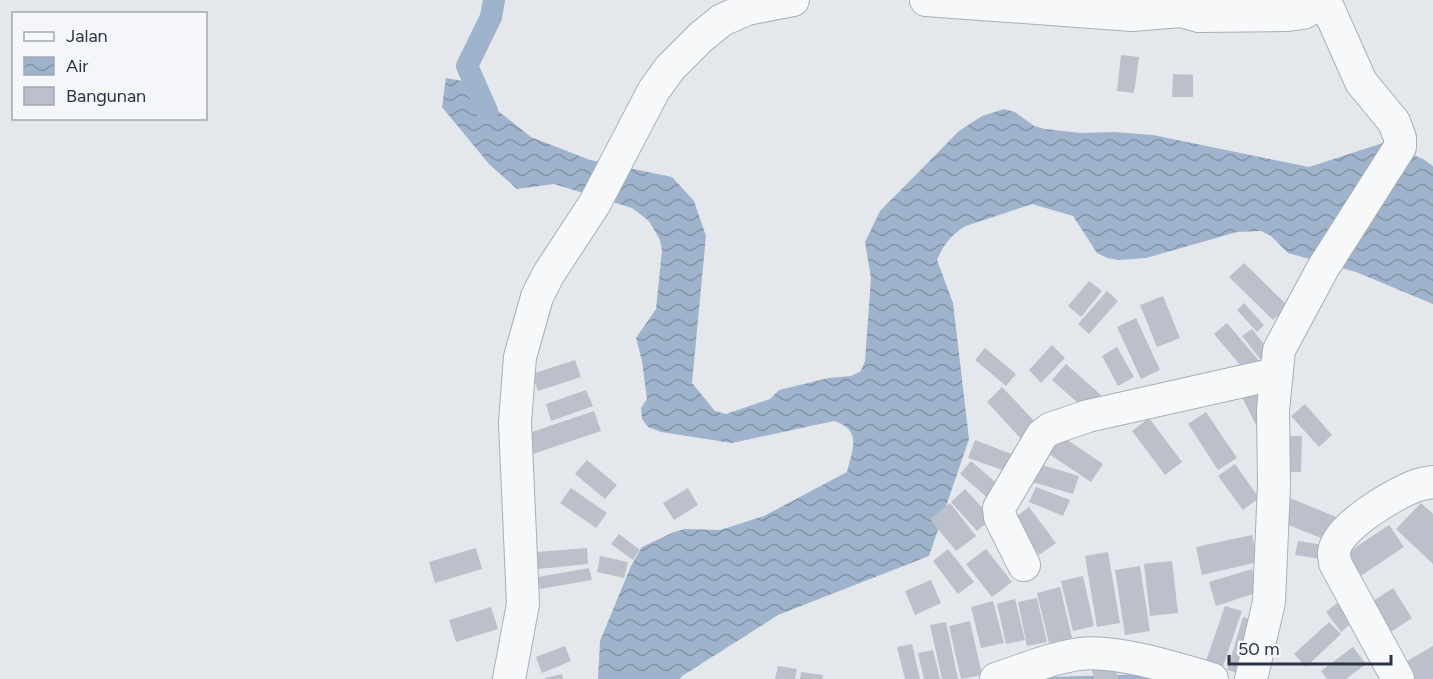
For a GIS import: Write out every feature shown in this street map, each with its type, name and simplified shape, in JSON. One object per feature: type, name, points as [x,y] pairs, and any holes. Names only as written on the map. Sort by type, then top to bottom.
[{"type":"street","points":[[509,679],[523,604],[515,422],[520,357],[537,297],[548,275],[595,203],[654,90],[670,68],[722,20],[747,9],[793,0]]},
{"type":"street","points":[[926,0],[1132,15],[1181,11],[1199,16],[1288,15],[1303,12],[1325,0],[1361,82],[1394,122],[1400,138],[1400,147],[1323,268],[1279,350],[1275,374],[1273,550],[1269,602],[1251,679]]},
{"type":"street","points":[[1023,565],[1000,517],[999,508],[1042,435],[1050,429],[1088,416],[1275,374]]},
{"type":"street","points":[[1398,679],[1335,563],[1334,552],[1340,538],[1363,516],[1417,485],[1433,482]]},
{"type":"street","points":[[996,679],[1050,660],[1082,653],[1149,662],[1212,679]]},
{"type":"water","points":[[446,78],[484,85],[493,107],[531,137],[590,160],[672,177],[694,201],[706,236],[692,383],[715,411],[726,414],[770,399],[779,390],[829,378],[851,376],[861,371],[865,361],[871,278],[865,242],[880,211],[959,131],[982,116],[1004,109],[1015,112],[1034,126],[1045,129],[1080,133],[1115,132],[1153,135],[1309,167],[1383,143],[1423,159],[1433,166],[1433,304],[1356,272],[1288,253],[1271,236],[1261,231],[1237,232],[1146,258],[1119,260],[1097,253],[1073,216],[1032,204],[966,226],[948,240],[937,260],[953,303],[969,439],[929,556],[778,615],[680,679],[598,679],[600,641],[631,566],[642,547],[685,529],[720,530],[764,516],[847,472],[853,449],[852,435],[843,425],[834,421],[732,443],[661,432],[648,427],[642,419],[641,408],[647,399],[642,361],[636,338],[656,309],[662,251],[660,240],[649,221],[632,208],[554,184],[517,189],[489,164],[442,107]]},
{"type":"water","points":[[1181,673],[1193,679],[1046,679],[1050,677]]},
{"type":"building","points":[[1121,55],[1139,57],[1134,93],[1117,91]]},
{"type":"building","points":[[1173,74],[1193,75],[1193,97],[1172,97]]},
{"type":"building","points":[[1244,263],[1288,306],[1273,320],[1229,277]]},
{"type":"building","points":[[1089,281],[1102,291],[1081,317],[1068,306]]},
{"type":"building","points":[[1107,291],[1118,301],[1089,334],[1078,324]]},
{"type":"building","points":[[1163,296],[1180,338],[1157,347],[1140,305]]},
{"type":"building","points":[[1244,303],[1264,325],[1257,332],[1237,310]]},
{"type":"building","points":[[1136,318],[1160,370],[1141,379],[1117,327]]},
{"type":"building","points":[[1227,323],[1260,362],[1247,373],[1214,334]]},
{"type":"building","points":[[1252,329],[1271,353],[1261,360],[1242,336]]},
{"type":"building","points":[[1052,345],[1065,358],[1041,383],[1029,370]]},
{"type":"building","points":[[1117,347],[1134,377],[1118,386],[1102,356]]},
{"type":"building","points":[[985,348],[1016,374],[1006,386],[975,360]]},
{"type":"building","points":[[575,360],[581,377],[538,391],[532,374]]},
{"type":"building","points":[[1066,364],[1101,395],[1087,411],[1052,380]]},
{"type":"building","points":[[1002,387],[1039,426],[1023,441],[987,402]]},
{"type":"building","points":[[586,390],[593,406],[551,421],[546,404]]},
{"type":"building","points":[[1255,390],[1270,420],[1257,427],[1242,397]]},
{"type":"building","points":[[1305,404],[1332,435],[1319,447],[1291,416]]},
{"type":"building","points":[[594,411],[601,431],[533,454],[526,434]]},
{"type":"building","points":[[1206,412],[1237,458],[1218,470],[1188,424]]},
{"type":"building","points":[[1149,418],[1182,462],[1165,475],[1132,431]]},
{"type":"building","points":[[1053,430],[1103,464],[1091,482],[1040,448]]},
{"type":"building","points":[[1283,436],[1302,436],[1301,472],[1282,472]]},
{"type":"building","points":[[975,440],[1014,455],[1008,472],[968,458]]},
{"type":"building","points":[[587,460],[617,485],[605,499],[575,474]]},
{"type":"building","points":[[971,461],[1001,487],[990,500],[960,474]]},
{"type":"building","points":[[1035,463],[1079,476],[1073,494],[1029,481]]},
{"type":"building","points":[[1235,464],[1259,498],[1243,510],[1218,476]]},
{"type":"building","points":[[1036,487],[1070,500],[1063,516],[1029,502]]},
{"type":"building","points":[[571,488],[607,513],[596,528],[560,503]]},
{"type":"building","points":[[688,488],[698,505],[674,520],[663,503]]},
{"type":"building","points":[[965,489],[992,518],[977,531],[951,502]]},
{"type":"building","points":[[1285,496],[1336,517],[1326,540],[1276,520]]},
{"type":"building","points":[[950,503],[976,536],[956,551],[930,519]]},
{"type":"building","points":[[1421,503],[1433,514],[1433,564],[1396,529]]},
{"type":"building","points":[[1029,507],[1056,543],[1039,555],[1013,519]]},
{"type":"building","points":[[1389,525],[1404,547],[1359,577],[1344,555]]},
{"type":"building","points":[[619,534],[640,550],[633,560],[611,544]]},
{"type":"building","points":[[1252,535],[1258,562],[1202,575],[1196,547]]},
{"type":"building","points":[[1298,541],[1324,545],[1321,559],[1295,555]]},
{"type":"building","points":[[476,548],[482,569],[435,583],[429,562]]},
{"type":"building","points":[[587,548],[588,564],[538,569],[537,552]]},
{"type":"building","points":[[948,549],[974,582],[958,594],[933,561]]},
{"type":"building","points":[[986,549],[1012,582],[992,597],[966,564]]},
{"type":"building","points":[[1108,552],[1120,623],[1097,627],[1085,556]]},
{"type":"building","points":[[600,556],[628,562],[624,578],[597,572]]},
{"type":"building","points":[[1172,561],[1178,613],[1150,616],[1144,564]]},
{"type":"building","points":[[1140,566],[1150,631],[1125,635],[1115,570]]},
{"type":"building","points":[[589,568],[592,580],[540,589],[538,577]]},
{"type":"building","points":[[1252,569],[1259,592],[1216,606],[1209,582]]},
{"type":"building","points":[[1083,576],[1094,626],[1073,631],[1061,581]]},
{"type":"building","points":[[931,580],[941,603],[915,615],[905,591]]},
{"type":"building","points":[[1060,587],[1072,638],[1049,643],[1037,593]]},
{"type":"building","points":[[1393,588],[1412,618],[1386,635],[1367,605]]},
{"type":"building","points":[[1037,598],[1047,642],[1027,646],[1018,602]]},
{"type":"building","points":[[1015,599],[1025,640],[1006,644],[997,604]]},
{"type":"building","points":[[993,601],[1004,643],[981,648],[971,607]]},
{"type":"building","points":[[1337,603],[1353,622],[1341,632],[1326,612]]},
{"type":"building","points":[[1225,606],[1242,611],[1223,666],[1206,661]]},
{"type":"building","points":[[491,607],[498,629],[456,642],[449,620]]},
{"type":"building","points":[[1243,617],[1259,621],[1242,674],[1227,670]]},
{"type":"building","points":[[970,621],[982,675],[961,679],[949,626]]},
{"type":"building","points":[[946,622],[958,679],[942,679],[930,625]]},
{"type":"building","points":[[1329,622],[1341,634],[1306,667],[1294,654]]},
{"type":"building","points":[[912,644],[920,679],[905,679],[897,647]]},
{"type":"building","points":[[565,646],[571,661],[542,673],[536,657]]},
{"type":"building","points":[[1433,646],[1433,679],[1404,679],[1397,667]]},
{"type":"building","points":[[1353,647],[1366,664],[1346,679],[1327,679],[1321,671]]},
{"type":"building","points":[[933,650],[940,679],[924,679],[918,653]]},
{"type":"building","points":[[1114,661],[1118,679],[1094,679],[1091,665]]},
{"type":"building","points":[[778,666],[797,669],[795,679],[775,679]]},
{"type":"building","points":[[801,672],[823,675],[822,679],[800,679]]},
{"type":"building","points":[[562,674],[563,679],[545,679],[545,678]]},
{"type":"waterway","points":[[487,111],[467,66],[491,17],[494,0]]}]
